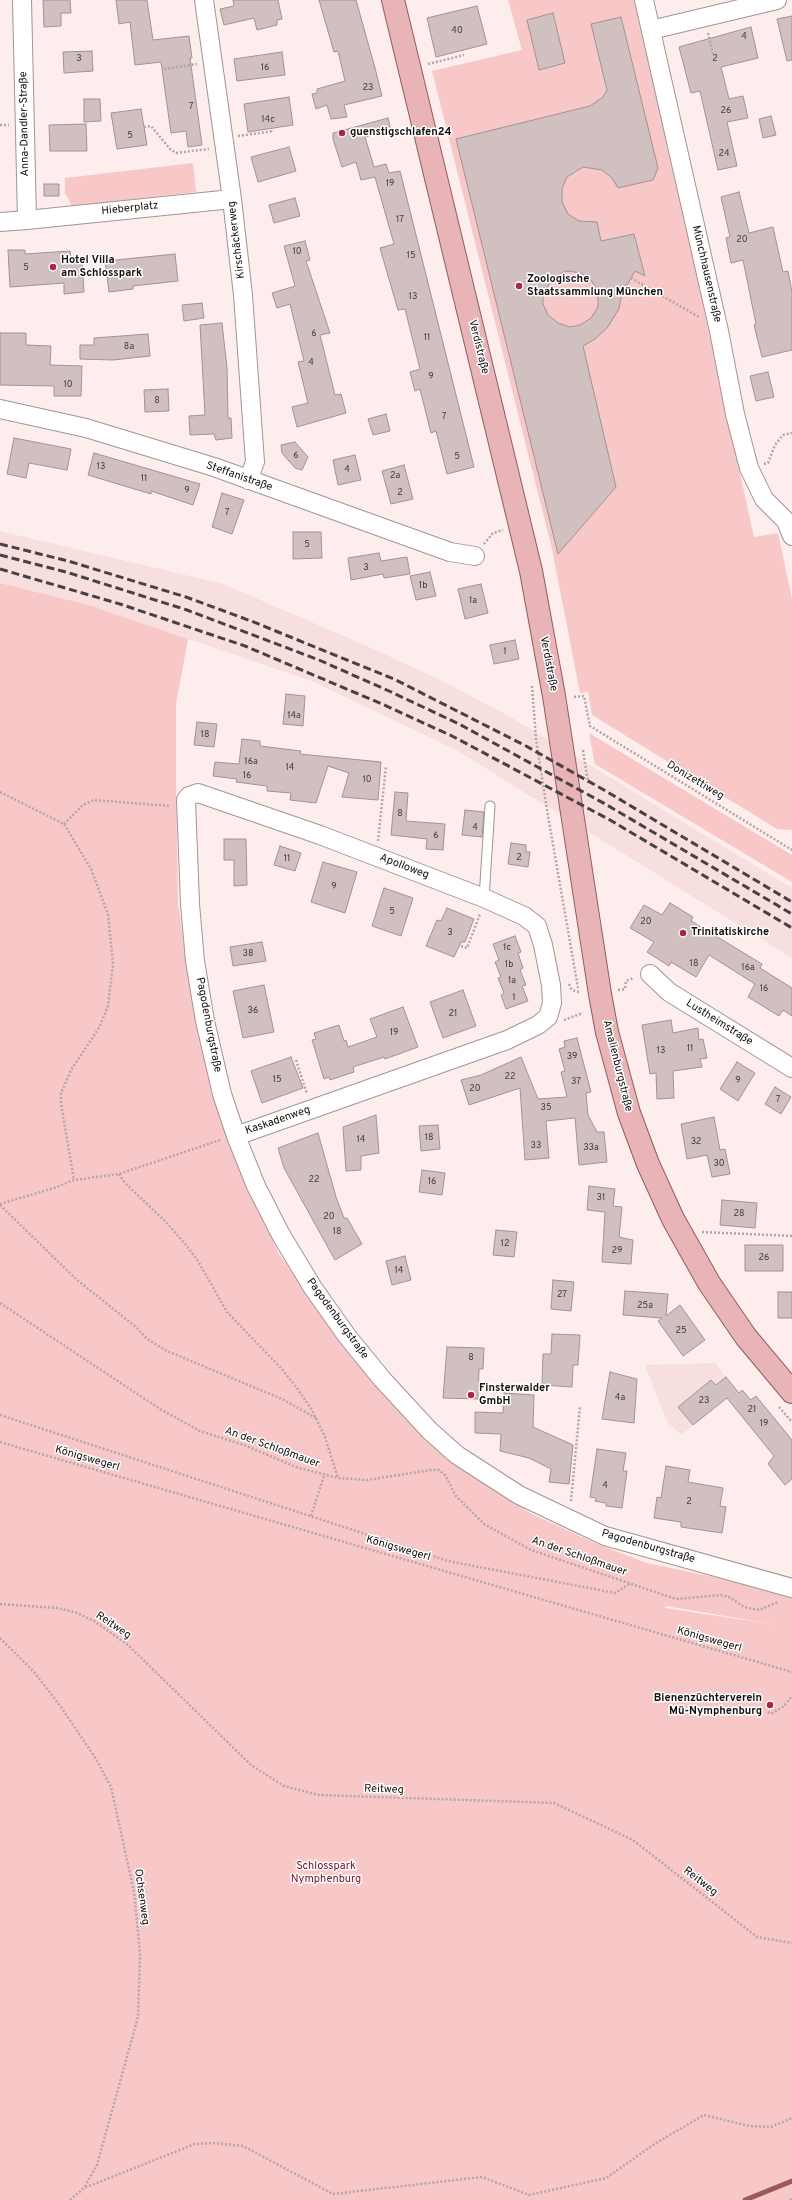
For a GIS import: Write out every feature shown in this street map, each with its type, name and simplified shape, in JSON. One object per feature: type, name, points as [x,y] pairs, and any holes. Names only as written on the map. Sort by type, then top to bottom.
[{"type":"main road","name":"Verdistraße","points":[[393,0],[408,68],[564,697]]},
{"type":"main road","name":"Amalienburgstraße","points":[[564,697],[600,994],[607,1032],[628,1113],[648,1164],[673,1219],[710,1283],[746,1337],[792,1392]]},
{"type":"street","name":"Anna-Dandler-Straße","points":[[22,0],[28,220]]},
{"type":"street","name":"Kirschäckerweg","points":[[204,0],[232,199],[243,295],[255,462],[248,480]]},
{"type":"street","name":"Münchhausenstraße","points":[[644,0],[719,331],[735,414],[750,468],[764,499],[790,526]]},
{"type":"street","points":[[651,30],[777,0]]},
{"type":"street","name":"Hieberplatz","points":[[28,220],[232,199]]},
{"type":"street","points":[[0,222],[28,220]]},
{"type":"street","name":"Steffanistraße","points":[[0,410],[86,428],[248,480],[450,552],[475,556]]},
{"type":"street","name":"Apolloweg","points":[[186,806],[189,796],[198,793],[377,857],[485,898],[524,916],[537,926],[543,945],[551,985],[552,1003],[548,1017]]},
{"type":"street","name":"Pagodenburgstraße","points":[[186,806],[190,904],[195,961],[205,1021],[222,1094],[236,1136],[256,1186],[281,1235],[313,1288],[347,1336],[382,1379],[430,1431],[457,1455],[519,1495],[605,1536],[787,1594]]},
{"type":"street","name":"Lustheimstraße","points":[[650,974],[669,992],[792,1068]]},
{"type":"street","name":"Kaskadenweg","points":[[236,1136],[507,1040],[538,1025],[548,1017]]},
{"type":"lane","points":[[485,898],[490,806]]},
{"type":"path","points":[[704,17],[713,54]]},
{"type":"path","points":[[408,68],[464,55]]},
{"type":"path","points":[[164,69],[213,62]]},
{"type":"path","points":[[144,127],[151,126],[170,149],[176,153],[274,131]]},
{"type":"path","points":[[631,278],[719,331]]},
{"type":"path","points":[[750,468],[768,463],[775,445],[784,434],[792,433]]},
{"type":"path","points":[[496,532],[500,531]]},
{"type":"path","name":"Donizettiweg","points":[[564,697],[584,696],[590,726],[792,850]]},
{"type":"path","points":[[377,857],[386,766]]},
{"type":"path","points":[[0,792],[64,824],[91,869],[108,914],[113,964],[112,984],[105,1018],[71,1070],[61,1093],[61,1104],[74,1180]]},
{"type":"path","points":[[64,824],[83,805],[94,800],[167,806],[186,806]]},
{"type":"path","points":[[461,946],[467,948],[485,898]]},
{"type":"path","points":[[618,990],[625,989],[626,981]]},
{"type":"path","points":[[296,1060],[313,1109]]},
{"type":"path","name":"Kaskadenweg","points":[[0,1204],[54,1188],[74,1180],[119,1174],[236,1136]]},
{"type":"path","points":[[119,1174],[124,1183],[166,1222],[186,1245],[198,1261],[227,1312],[282,1368],[316,1418],[325,1437],[338,1478]]},
{"type":"path","points":[[0,1204],[78,1280],[136,1327],[147,1339],[167,1351],[282,1399],[316,1418]]},
{"type":"path","points":[[702,1232],[792,1236]]},
{"type":"path","name":"An der Schloßmauer","points":[[0,1303],[178,1420],[200,1431],[324,1476],[367,1480],[439,1470],[445,1475],[456,1496],[469,1510],[484,1524],[511,1540],[531,1550],[676,1599],[721,1595],[729,1597],[744,1608],[753,1610],[764,1609],[787,1594]]},
{"type":"path","points":[[569,1519],[580,1406]]},
{"type":"path","points":[[0,1415],[448,1561],[615,1593],[631,1583]]},
{"type":"path","name":"Königswegerl","points":[[0,1442],[792,1672]]},
{"type":"path","points":[[311,1516],[324,1476]]},
{"type":"path","name":"Reitweg","points":[[0,1604],[57,1608],[75,1612],[94,1621],[128,1645],[250,1765],[284,1786],[319,1795],[554,1802],[633,1840],[757,1937],[792,1943]]},
{"type":"path","name":"Ochsenweg","points":[[0,1638],[34,1672],[61,1707],[96,1759],[111,1787],[134,1892],[140,1953],[138,2017],[97,2165],[84,2188]]},
{"type":"path","points":[[768,1712],[771,1714],[784,1706],[792,1696]]},
{"type":"path","points":[[70,2200],[84,2188],[195,2144],[214,2143],[242,2146],[333,2194],[482,2177],[529,2195],[606,2178],[656,2143],[704,2115],[749,2126],[771,2127],[792,2118]]},
{"type":"shaded area","points":[[0,531],[223,584],[367,646],[436,678],[509,716],[792,888],[792,958],[456,750],[314,682],[89,605],[0,583]]},
{"type":"shaded area","points":[[715,1363],[738,1393],[743,1390],[747,1395],[743,1398],[747,1403],[738,1411],[726,1398],[681,1435],[667,1422],[645,1365]]},
{"type":"green space","points":[[508,0],[636,0],[754,537],[778,533],[792,599],[792,830],[777,829],[592,715],[588,692],[580,693],[552,549],[432,71],[522,50]]},
{"type":"green space","points":[[193,163],[196,192],[72,206],[65,193],[65,178]]},
{"type":"green space","name":"Schlosspark Nymphenburg","points":[[0,583],[89,605],[188,639],[176,704],[176,782],[178,902],[190,990],[217,1107],[246,1185],[279,1254],[344,1346],[392,1403],[465,1471],[530,1513],[595,1543],[647,1563],[719,1578],[792,1598],[792,2200],[0,2200]],"holes":[[[666,1606],[778,1625],[665,1608]]]},
{"type":"green space","points":[[589,733],[792,855],[792,882],[595,764]]},
{"type":"building","points":[[43,0],[70,0],[71,13],[61,13],[61,26],[44,27]]},
{"type":"building","points":[[116,0],[147,0],[153,40],[189,36],[192,58],[190,58],[202,145],[188,147],[186,131],[171,133],[161,62],[135,65],[130,22],[119,24]]},
{"type":"building","points":[[233,0],[278,0],[282,19],[277,20],[277,25],[257,30],[254,18],[224,25],[220,9],[234,6]]},
{"type":"building","points":[[319,0],[356,0],[382,96],[344,105],[347,117],[331,119],[327,105],[316,109],[312,94],[317,93],[317,89],[345,81],[338,51],[334,52]]},
{"type":"building","points":[[477,6],[487,44],[436,57],[427,18]]},
{"type":"building","points":[[553,13],[565,63],[539,70],[527,20]]},
{"type":"building","points":[[792,16],[792,60],[787,61],[777,19]]},
{"type":"building","name":"Zoologische Staatssammlung München","points":[[621,17],[658,168],[653,180],[618,188],[612,178],[602,170],[583,167],[567,177],[562,189],[562,202],[568,214],[579,221],[597,222],[601,241],[634,234],[645,276],[635,271],[627,285],[623,286],[619,309],[607,328],[595,339],[583,346],[616,487],[558,554],[456,139],[590,106],[603,97],[607,90],[591,24]],"holes":[[[568,271],[581,273],[591,280],[597,289],[598,307],[591,318],[580,325],[570,327],[558,323],[548,315],[543,304],[543,297],[551,280],[561,273]]]},
{"type":"building","points":[[751,27],[758,58],[721,67],[729,99],[743,96],[748,118],[727,122],[737,166],[718,170],[700,91],[691,93],[679,47]]},
{"type":"building","points":[[92,51],[93,71],[64,73],[63,52]]},
{"type":"building","points":[[282,52],[285,75],[237,81],[234,59]]},
{"type":"building","points":[[289,97],[293,125],[248,132],[244,104]]},
{"type":"building","points":[[84,99],[100,99],[101,121],[84,122]]},
{"type":"building","points":[[141,109],[147,145],[117,149],[111,113]]},
{"type":"building","points":[[771,116],[776,135],[763,138],[759,119]]},
{"type":"building","points":[[388,118],[391,130],[365,137],[374,167],[386,164],[389,173],[400,171],[474,467],[447,474],[436,431],[431,433],[420,389],[415,391],[410,372],[420,369],[405,309],[398,310],[380,248],[394,244],[375,177],[361,180],[356,162],[342,167],[333,139],[333,133]]},
{"type":"building","points":[[86,124],[87,151],[50,151],[49,125]]},
{"type":"building","points":[[289,147],[296,171],[258,182],[251,157]]},
{"type":"building","points":[[44,184],[59,184],[59,196],[44,196]]},
{"type":"building","points":[[739,192],[749,233],[773,227],[783,272],[788,271],[792,292],[792,350],[762,357],[754,325],[756,324],[743,260],[731,263],[726,238],[730,237],[721,197]]},
{"type":"building","points":[[295,198],[300,216],[274,223],[269,205]]},
{"type":"building","points":[[305,241],[310,260],[306,261],[330,333],[320,335],[335,395],[341,394],[346,413],[297,427],[292,407],[308,403],[298,362],[304,361],[290,304],[277,308],[272,293],[295,286],[284,246]]},
{"type":"building","points":[[8,250],[25,250],[25,254],[70,251],[71,261],[82,261],[84,292],[64,294],[64,283],[10,287]]},
{"type":"building","points":[[175,254],[178,281],[133,286],[133,289],[109,292],[105,261]]},
{"type":"building","points":[[202,303],[204,318],[184,321],[182,305]]},
{"type":"building","points":[[222,323],[227,368],[228,418],[231,418],[232,438],[216,440],[214,434],[190,435],[189,416],[205,415],[200,325]]},
{"type":"building","points":[[0,333],[26,333],[26,345],[51,346],[50,365],[82,366],[81,396],[54,396],[54,386],[0,385]]},
{"type":"building","points":[[148,334],[150,356],[113,360],[80,359],[80,345],[94,345],[94,338]]},
{"type":"building","points":[[768,372],[774,397],[756,401],[750,376]]},
{"type":"building","points":[[168,389],[169,411],[145,412],[144,390]]},
{"type":"building","points":[[386,414],[390,431],[373,435],[368,419]]},
{"type":"building","points":[[14,438],[71,449],[67,470],[29,463],[26,478],[7,474]]},
{"type":"building","points":[[295,442],[308,457],[302,470],[295,468],[282,453],[281,445]]},
{"type":"building","points":[[94,453],[200,484],[193,505],[151,491],[151,494],[88,475]]},
{"type":"building","points":[[355,455],[361,480],[338,485],[333,460]]},
{"type":"building","points":[[404,465],[413,499],[391,504],[382,471]]},
{"type":"building","points":[[222,493],[244,500],[232,534],[212,527]]},
{"type":"building","points":[[293,532],[321,532],[322,558],[293,559]]},
{"type":"building","points":[[379,553],[381,561],[407,557],[410,574],[384,578],[383,574],[351,580],[348,558]]},
{"type":"building","points":[[430,572],[436,596],[416,600],[410,576]]},
{"type":"building","points":[[481,584],[488,613],[465,619],[458,589]]},
{"type":"building","points":[[515,640],[519,659],[494,664],[490,645]]},
{"type":"building","points":[[286,694],[305,696],[303,726],[283,724]]},
{"type":"building","points":[[197,722],[217,724],[214,747],[194,745]]},
{"type":"building","points":[[242,739],[260,741],[260,746],[301,751],[300,754],[381,762],[378,800],[342,797],[349,773],[328,766],[316,803],[290,800],[291,793],[267,791],[267,786],[236,782],[237,779],[213,776],[215,762],[239,764]]},
{"type":"building","points":[[395,792],[408,793],[406,821],[445,824],[443,850],[426,849],[427,839],[391,835]]},
{"type":"building","points":[[465,810],[484,812],[482,837],[462,835]]},
{"type":"building","points":[[224,839],[246,839],[247,885],[234,886],[234,860],[224,860]]},
{"type":"building","points":[[511,843],[526,845],[526,852],[530,852],[528,867],[508,864]]},
{"type":"building","points":[[280,846],[301,853],[295,871],[274,865]]},
{"type":"building","points":[[323,862],[357,872],[345,913],[311,902]]},
{"type":"building","points":[[384,888],[413,898],[401,936],[372,926]]},
{"type":"building","points":[[670,903],[693,917],[691,921],[762,964],[760,968],[792,988],[792,1016],[783,1010],[779,1016],[748,997],[755,984],[709,955],[696,977],[671,962],[669,966],[647,952],[654,942],[630,928],[644,905],[662,915]]},
{"type":"building","points":[[447,908],[474,919],[465,942],[461,942],[454,957],[426,946],[437,920],[441,921]]},
{"type":"building","points":[[515,936],[521,952],[518,953],[523,968],[520,970],[526,985],[522,986],[528,1001],[506,1009],[501,995],[504,993],[498,978],[501,977],[495,962],[499,960],[493,944]]},
{"type":"building","points":[[262,942],[266,961],[233,966],[230,947]]},
{"type":"building","points":[[264,985],[274,1032],[243,1038],[233,991]]},
{"type":"building","points":[[463,990],[476,1026],[443,1038],[430,1002]]},
{"type":"building","points":[[403,1007],[418,1047],[385,1059],[384,1057],[353,1067],[354,1072],[330,1080],[329,1077],[324,1079],[312,1040],[316,1039],[314,1033],[339,1025],[344,1041],[346,1040],[348,1047],[377,1037],[370,1019]]},
{"type":"building","points":[[671,1020],[673,1033],[698,1028],[699,1040],[703,1039],[707,1058],[700,1059],[702,1067],[673,1071],[674,1098],[657,1099],[656,1073],[650,1074],[642,1025]]},
{"type":"building","points":[[577,1038],[591,1092],[586,1093],[588,1115],[597,1132],[604,1132],[607,1162],[579,1165],[575,1118],[546,1121],[549,1158],[525,1160],[520,1088],[469,1105],[461,1080],[481,1075],[521,1057],[538,1099],[567,1097],[561,1072],[565,1071],[559,1049],[565,1047],[564,1041]]},
{"type":"building","points":[[291,1057],[303,1088],[262,1103],[251,1071]]},
{"type":"building","points":[[737,1062],[755,1073],[738,1101],[720,1089]]},
{"type":"building","points":[[775,1087],[791,1097],[781,1114],[765,1104]]},
{"type":"building","points":[[376,1115],[379,1153],[361,1156],[361,1170],[346,1171],[343,1127]]},
{"type":"building","points":[[714,1117],[720,1150],[725,1149],[730,1174],[712,1177],[707,1155],[687,1159],[681,1124]]},
{"type":"building","points":[[438,1125],[440,1149],[421,1151],[419,1126]]},
{"type":"building","points":[[318,1133],[336,1197],[344,1218],[347,1218],[362,1244],[335,1260],[284,1168],[278,1148]]},
{"type":"building","points":[[422,1170],[445,1173],[442,1195],[419,1192]]},
{"type":"building","points":[[589,1186],[615,1189],[613,1206],[622,1207],[619,1237],[633,1240],[631,1264],[602,1262],[605,1212],[587,1210]]},
{"type":"building","points":[[722,1200],[757,1203],[755,1228],[720,1225]]},
{"type":"building","points":[[496,1230],[517,1232],[514,1257],[493,1255]]},
{"type":"building","points":[[745,1245],[783,1245],[783,1271],[745,1271]]},
{"type":"building","points":[[405,1256],[411,1280],[392,1285],[386,1261]]},
{"type":"building","points":[[553,1280],[574,1282],[571,1311],[551,1309]]},
{"type":"building","points":[[625,1291],[668,1294],[666,1316],[680,1305],[705,1340],[683,1356],[658,1321],[662,1318],[623,1315]]},
{"type":"building","points":[[778,1292],[792,1292],[792,1318],[778,1318]]},
{"type":"building","points":[[552,1334],[580,1335],[578,1365],[573,1365],[572,1387],[542,1385],[543,1354],[551,1354]]},
{"type":"building","points":[[447,1347],[484,1348],[483,1369],[479,1369],[478,1399],[443,1398]]},
{"type":"building","points":[[610,1372],[637,1379],[634,1423],[602,1419]]},
{"type":"building","points":[[726,1377],[739,1393],[742,1390],[751,1400],[756,1396],[792,1440],[792,1479],[785,1485],[768,1464],[774,1456],[727,1398],[693,1425],[678,1407],[711,1380],[716,1385]]},
{"type":"building","points":[[504,1393],[534,1395],[533,1427],[573,1445],[569,1484],[549,1482],[551,1469],[529,1458],[500,1451],[501,1434],[475,1433],[475,1412],[503,1413]]},
{"type":"building","points":[[597,1449],[626,1453],[623,1471],[627,1471],[622,1508],[606,1506],[606,1503],[595,1501],[596,1498],[590,1497]]},
{"type":"building","points":[[666,1466],[690,1470],[688,1482],[723,1488],[720,1506],[726,1507],[722,1533],[681,1527],[681,1522],[654,1518],[657,1497],[661,1498]]},
{"type":"waterway","points":[[745,2200],[792,2181]]},
{"type":"railway","points":[[0,544],[68,561],[186,597],[251,621],[394,679],[526,746],[604,790],[792,902]]},
{"type":"railway","points":[[0,555],[66,572],[187,610],[319,660],[389,691],[459,724],[607,805],[792,914]]},
{"type":"railway","points":[[0,569],[120,604],[245,646],[382,704],[452,736],[610,820],[792,928]]},
{"type":"place","name":"guenstigschlafen24","points":[[342,133]]},
{"type":"place","name":"Hotel Villa am Schlosspark","points":[[53,267]]},
{"type":"place","name":"Zoologische Staatssammlung München","points":[[519,286]]},
{"type":"place","name":"Trinitatiskirche","points":[[683,933]]},
{"type":"place","name":"Finsterwalder GmbH","points":[[471,1395]]},
{"type":"place","name":"Bienenzüchterverein Mü-Nymphenburg","points":[[770,1705]]}]
